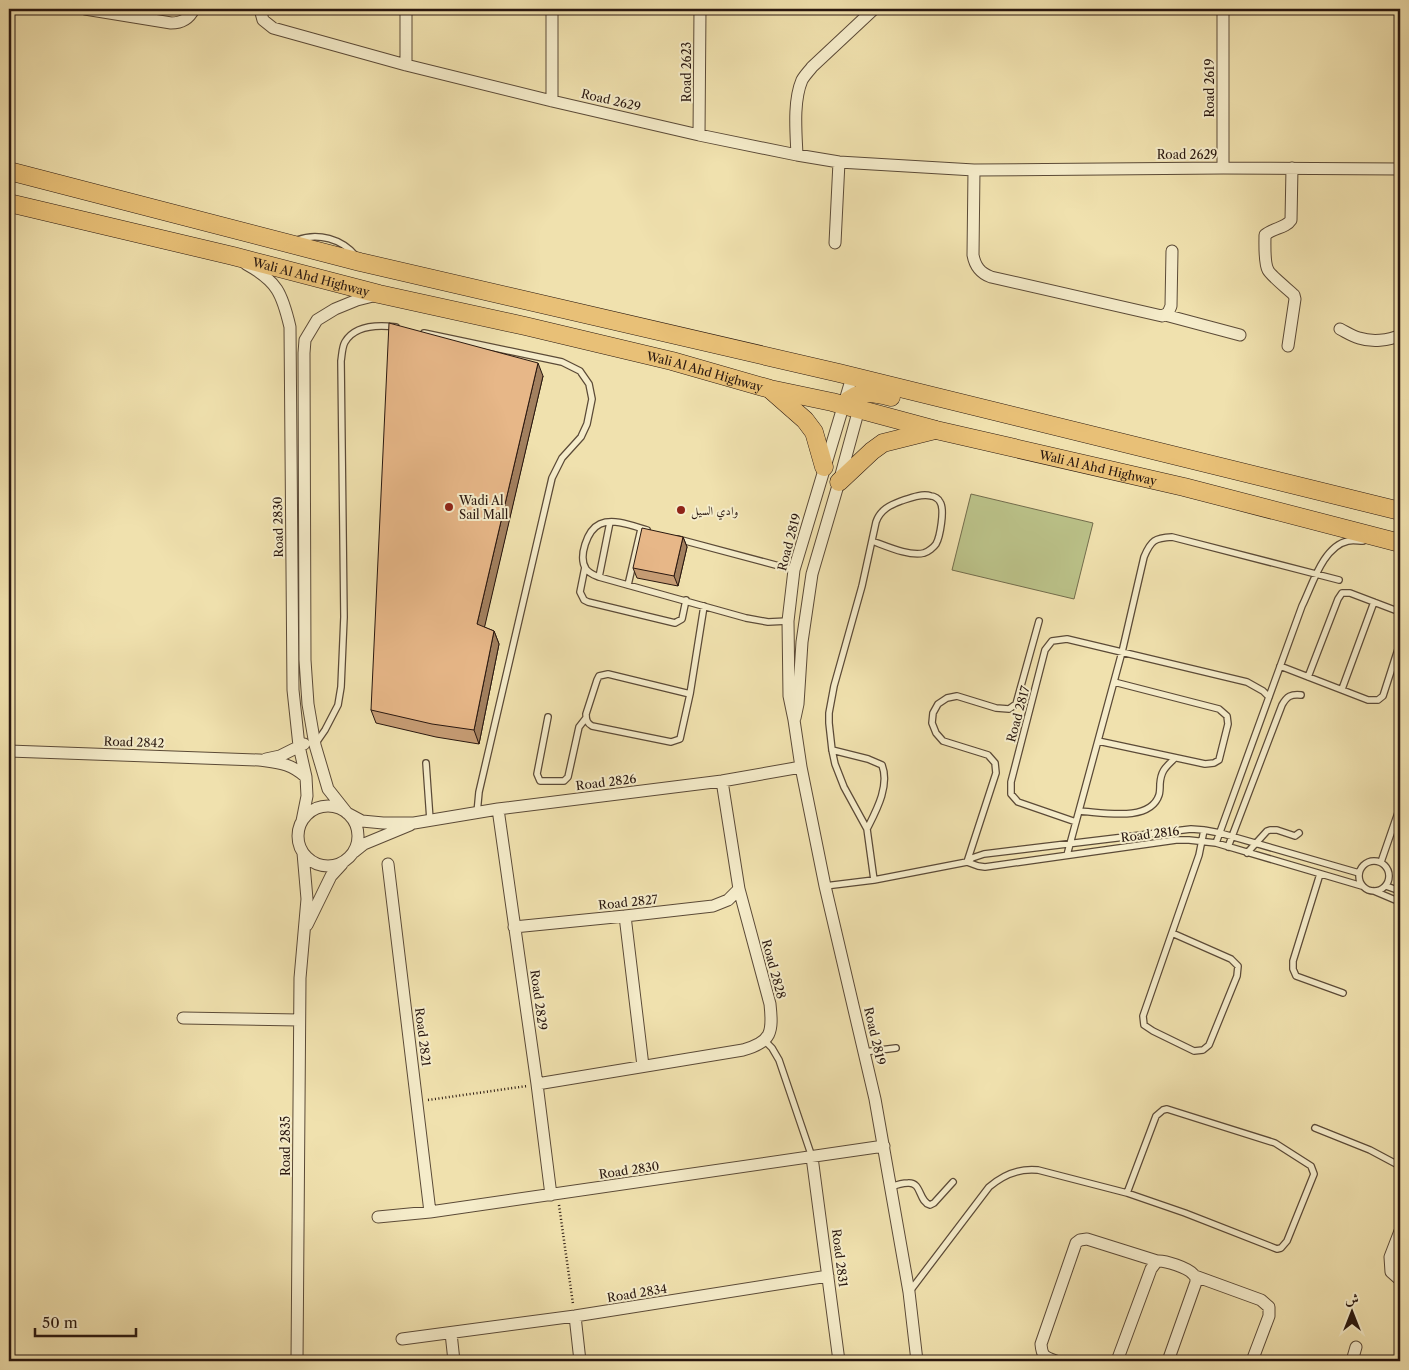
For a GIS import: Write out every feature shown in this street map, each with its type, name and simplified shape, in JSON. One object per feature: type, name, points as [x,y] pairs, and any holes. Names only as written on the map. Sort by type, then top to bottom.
[{"type":"main road","name":"Wali Al Ahd Highway","points":[[10,171],[857,393],[1053,427],[1400,511]]},
{"type":"main road","name":"Wali Al Ahd Highway","points":[[9,203],[233,256],[379,294],[672,361],[770,389],[857,393],[936,430],[1184,487],[1397,542]]},
{"type":"main road","points":[[770,389],[805,420],[814,432],[824,467]]},
{"type":"main road","points":[[840,482],[872,451],[884,443],[936,430]]},
{"type":"street","points":[[85,9],[171,23],[182,22],[194,9]]},
{"type":"street","name":"Road 2629","points":[[260,9],[263,20],[273,28],[406,65],[699,135],[839,162],[974,170],[1400,169]]},
{"type":"street","points":[[406,9],[406,65]]},
{"type":"street","points":[[552,9],[552,100]]},
{"type":"street","name":"Road 2623","points":[[699,135],[700,9]]},
{"type":"street","points":[[797,155],[798,93],[803,78],[812,67],[874,9]]},
{"type":"street","name":"Road 2619","points":[[1223,9],[1223,168]]},
{"type":"street","points":[[835,243],[839,162]]},
{"type":"street","points":[[1288,346],[1295,299],[1294,295],[1268,272],[1266,266],[1265,235],[1271,230],[1288,224],[1291,220],[1292,168]]},
{"type":"street","points":[[974,170],[973,255],[977,266],[985,275],[1158,316],[1165,315],[1240,334]]},
{"type":"street","points":[[1165,315],[1171,306],[1172,251]]},
{"type":"street","name":"Road 2830","points":[[233,256],[257,270],[273,283],[282,299],[290,327],[293,690],[299,746],[306,777],[307,796],[302,820]]},
{"type":"street","name":"Road 2830","points":[[347,813],[328,789],[315,745],[308,704],[305,660],[304,353],[305,340],[317,320],[357,300],[379,294]]},
{"type":"street","points":[[1340,329],[1358,338],[1372,340],[1400,336]]},
{"type":"street","name":"Road 2819","points":[[857,393],[824,467],[794,570],[788,621],[789,696],[825,886],[875,1099],[909,1292],[917,1361]]},
{"type":"street","name":"Road 2819","points":[[794,720],[798,704],[801,653],[812,574],[840,482],[857,393]]},
{"type":"street","points":[[794,570],[812,574]]},
{"type":"street","points":[[788,621],[806,619]]},
{"type":"street","points":[[299,746],[315,745]]},
{"type":"street","name":"Road 2842","points":[[259,760],[280,756],[299,746]]},
{"type":"street","name":"Road 2842","points":[[9,751],[259,760],[288,765],[297,769],[306,777]]},
{"type":"street","name":"Road 2826","points":[[347,813],[362,821],[383,824],[414,822],[722,781],[801,767]]},
{"type":"street","name":"Road 2828","points":[[722,781],[739,889],[770,1004],[771,1032],[765,1041]]},
{"type":"street","points":[[322,806],[339,808],[347,813],[353,819],[358,835],[357,844],[351,855],[341,863],[333,866],[316,864],[303,853],[299,846],[297,837],[302,820],[314,809],[322,806]]},
{"type":"street","name":"Road 2829","points":[[498,810],[554,1195]]},
{"type":"street","name":"Road 2826","points":[[351,855],[364,844],[414,822]]},
{"type":"street","name":"Road 2835","points":[[297,1361],[299,1020],[300,978],[307,899],[303,853]]},
{"type":"street","name":"Road 2835","points":[[304,931],[331,876],[351,855]]},
{"type":"street","name":"Road 2821","points":[[388,864],[430,1212]]},
{"type":"street","name":"Road 2827","points":[[514,927],[713,906],[728,900],[739,889]]},
{"type":"street","points":[[624,916],[644,1066]]},
{"type":"street","points":[[183,1018],[299,1020]]},
{"type":"street","points":[[537,1084],[743,1050],[765,1041]]},
{"type":"street","name":"Road 2830","points":[[378,1217],[554,1195],[884,1146]]},
{"type":"street","name":"Road 2831","points":[[812,1158],[839,1361]]},
{"type":"street","points":[[1400,1231],[1390,1257],[1391,1272],[1400,1280]]},
{"type":"street","points":[[1056,1361],[1046,1358],[1042,1352],[1041,1344],[1076,1244],[1080,1240],[1087,1239],[1157,1261],[1163,1260],[1191,1272],[1195,1276],[1261,1300],[1268,1307],[1269,1316],[1252,1361]]},
{"type":"street","points":[[1117,1361],[1151,1269],[1157,1261]]},
{"type":"street","name":"Road 2834","points":[[402,1339],[575,1316],[828,1276]]},
{"type":"street","points":[[1168,1361],[1196,1282],[1195,1276]]},
{"type":"street","points":[[575,1316],[580,1361]]},
{"type":"street","points":[[450,1333],[454,1361]]},
{"type":"street","points":[[1352,1361],[1356,1347]]},
{"type":"lane","points":[[315,745],[338,705],[340,687],[344,617],[341,361],[343,351],[345,342],[354,333],[370,327],[402,329]]},
{"type":"lane","points":[[421,332],[562,362],[580,371],[589,384],[592,399],[587,424],[581,437],[562,458],[552,478],[482,783],[477,813]]},
{"type":"lane","points":[[872,541],[914,554],[926,553],[936,545],[940,532],[942,509],[940,502],[933,496],[917,496],[890,505],[878,516],[872,541],[862,586],[834,686],[829,713],[829,733],[832,750],[844,787],[867,829],[874,880]]},
{"type":"lane","points":[[599,577],[610,522]]},
{"type":"lane","points":[[651,531],[610,522],[593,528],[588,536],[583,559],[585,568],[580,592],[584,600],[676,624],[682,619],[686,600]]},
{"type":"lane","points":[[628,585],[641,529]]},
{"type":"lane","points":[[670,536],[794,570]]},
{"type":"lane","points":[[1068,855],[1148,546],[1158,538],[1172,537],[1339,580]]},
{"type":"lane","points":[[1216,843],[1302,606],[1331,550],[1338,544],[1348,541],[1397,542]]},
{"type":"lane","points":[[585,568],[591,574],[599,577],[757,620],[768,622],[788,621]]},
{"type":"lane","points":[[1308,677],[1342,593],[1350,593],[1400,612]]},
{"type":"lane","points":[[1342,689],[1374,602]]},
{"type":"lane","points":[[690,694],[608,674],[603,675],[599,676],[597,680],[586,718],[592,726],[671,742],[680,740],[690,694],[704,606]]},
{"type":"lane","points":[[967,862],[996,773],[995,762],[988,755],[943,741],[936,733],[932,724],[933,713],[938,704],[947,698],[958,696],[996,708],[1009,709],[1016,704],[1038,620]]},
{"type":"lane","name":"Road 2817","points":[[1076,822],[1018,802],[1011,794],[1011,782],[1045,650],[1052,641],[1067,640],[1122,652]]},
{"type":"lane","points":[[1280,666],[1368,700],[1378,700],[1383,696],[1400,643]]},
{"type":"lane","points":[[1122,652],[1247,682],[1263,691],[1269,697]]},
{"type":"lane","points":[[1098,741],[1205,764],[1214,763],[1219,760],[1228,724],[1227,716],[1219,709],[1114,682]]},
{"type":"lane","points":[[1228,847],[1282,705],[1286,698],[1293,694],[1301,695]]},
{"type":"lane","points":[[548,717],[537,774],[540,781],[564,780],[568,777],[578,727],[586,718]]},
{"type":"lane","points":[[832,750],[868,759],[882,765],[884,788],[867,829]]},
{"type":"lane","points":[[1079,811],[1130,814],[1145,811],[1153,805],[1159,796],[1162,770],[1175,758]]},
{"type":"lane","points":[[426,763],[430,820]]},
{"type":"lane","points":[[1381,862],[1400,807]]},
{"type":"lane","name":"Road 2816","points":[[825,886],[874,880],[967,862],[984,854],[1190,829],[1232,836],[1359,873]]},
{"type":"lane","points":[[1172,933],[1231,959],[1238,966],[1237,976],[1209,1045],[1203,1050],[1194,1051],[1153,1031],[1144,1025],[1143,1016],[1172,933],[1199,856],[1204,830]]},
{"type":"lane","points":[[1247,852],[1267,831],[1277,830],[1295,836],[1299,833]]},
{"type":"lane","name":"Road 2816","points":[[967,862],[984,866],[1176,840],[1202,841],[1216,843],[1362,886]]},
{"type":"lane","points":[[1374,891],[1386,886],[1389,880],[1389,873],[1386,867],[1381,862],[1374,861],[1367,862],[1359,873],[1359,880],[1362,886],[1367,890],[1400,902]]},
{"type":"lane","points":[[1320,874],[1293,961],[1293,969],[1296,976],[1343,993]]},
{"type":"lane","points":[[1386,886],[1400,891]]},
{"type":"lane","points":[[765,1041],[779,1060],[812,1158]]},
{"type":"lane","points":[[864,1052],[896,1048]]},
{"type":"lane","points":[[909,1292],[989,1187],[1003,1176],[1020,1170],[1038,1170],[1127,1193],[1185,1213],[1277,1249],[1285,1245],[1314,1174],[1310,1166],[1275,1143],[1167,1109],[1156,1116],[1127,1193]]},
{"type":"lane","points":[[1315,1128],[1370,1150],[1400,1166]]},
{"type":"lane","points":[[891,1187],[908,1183],[915,1184],[924,1201],[930,1205],[953,1182]]},
{"type":"path","points":[[417,1101],[537,1084]]},
{"type":"path","points":[[554,1195],[575,1316]]},
{"type":"green space","points":[[971,494],[1093,523],[1074,599],[952,570]]},
{"type":"building","name":"Wadi Al Sail Mall","points":[[389,323],[538,363],[477,624],[494,631],[474,730],[432,724],[371,710]]},
{"type":"building","points":[[642,528],[683,537],[674,576],[633,568]]},
{"type":"place","name":"Wadi Al Sail Mall","points":[[449,507]]},
{"type":"place","name":"وادي السيل","points":[[681,510]]}]
